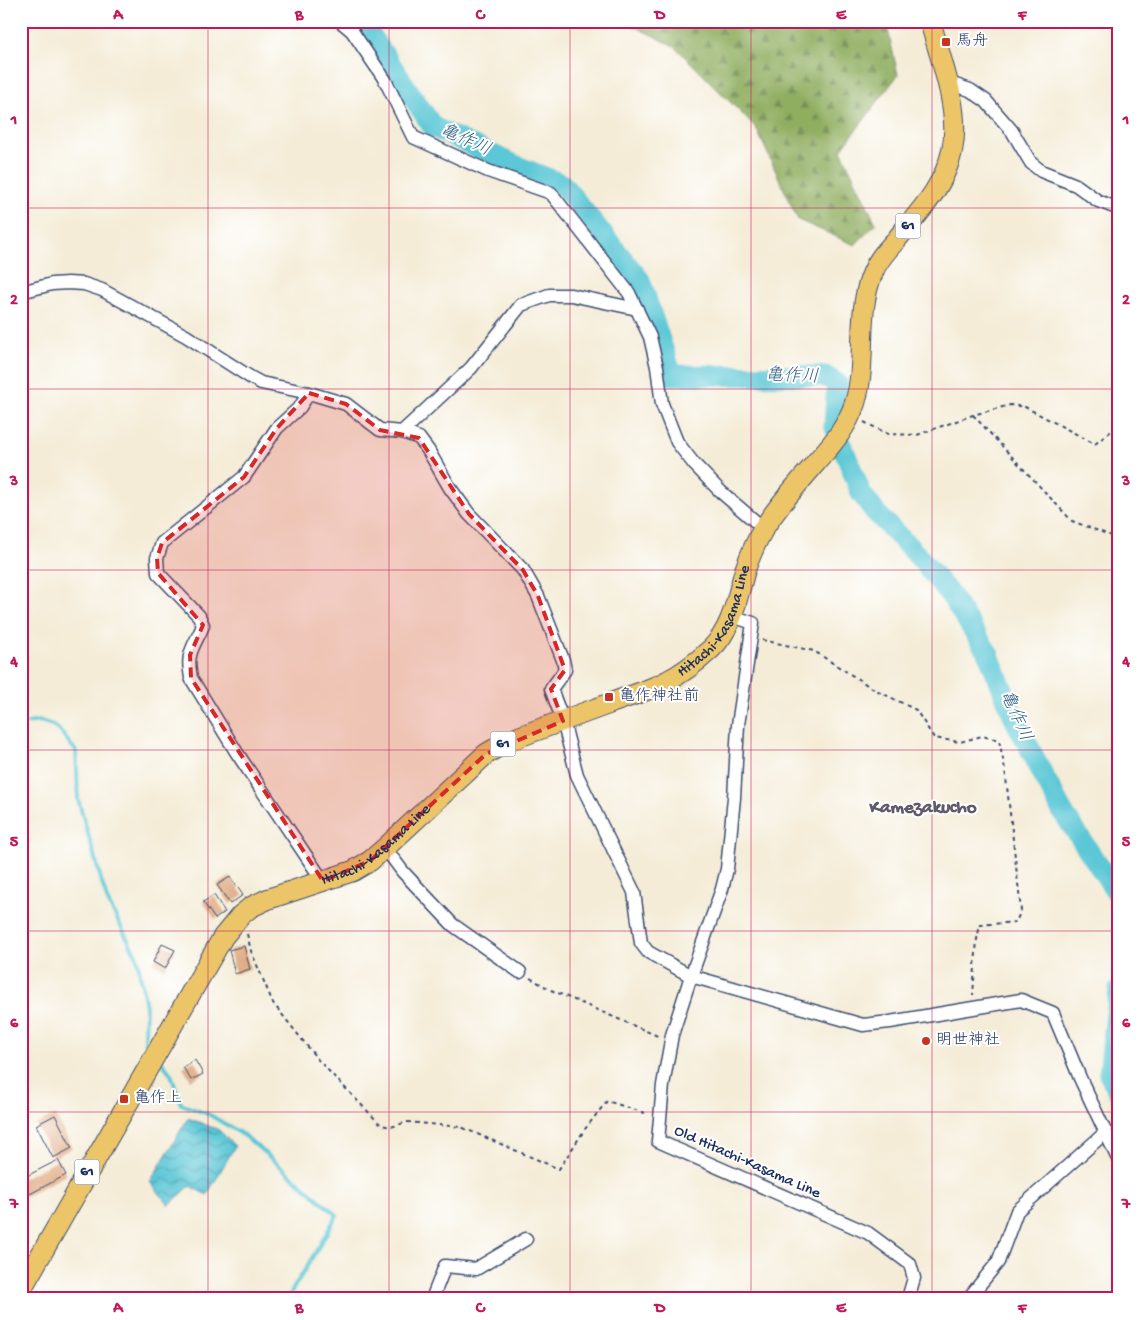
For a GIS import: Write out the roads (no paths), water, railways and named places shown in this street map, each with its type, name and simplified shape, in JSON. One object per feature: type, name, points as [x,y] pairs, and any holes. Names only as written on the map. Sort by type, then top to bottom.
[{"type":"main road","name":"Hitachi-Kasama Line","points":[[27,1289],[155,1056],[223,937],[241,915],[268,899],[353,871],[370,861],[385,848],[486,754],[502,744],[666,682],[691,666],[713,648],[724,633],[732,616],[745,569],[763,528],[843,428],[855,402],[860,384],[867,290],[873,271],[882,256],[939,187],[947,170],[954,131],[953,111],[930,21]]},
{"type":"street","points":[[340,21],[352,31],[385,80],[413,137],[488,171],[551,194],[629,293],[638,309],[650,337],[657,367],[662,404],[677,442],[694,464],[721,492],[763,528]]},
{"type":"street","points":[[947,82],[970,90],[986,101],[1012,131],[1031,163],[1041,172],[1076,185],[1098,201],[1114,207],[1119,206]]},
{"type":"street","points":[[21,292],[52,284],[68,283],[84,284],[102,290],[186,336],[262,383],[309,393],[346,404],[380,430],[402,432],[419,438],[450,488],[469,514],[523,570],[538,596],[563,660],[565,670],[552,689],[563,721],[577,775],[634,892],[641,943],[648,952],[691,976],[863,1025],[1021,1000],[1053,1012],[1080,1078],[1119,1161]]},
{"type":"street","points":[[402,432],[471,368],[521,305],[549,296],[571,295],[638,309]]},
{"type":"street","points":[[309,393],[300,407],[277,428],[244,477],[162,543],[156,558],[158,573],[199,616],[203,624],[190,655],[191,678],[237,753],[323,881]]},
{"type":"street","name":"Old Hitachi-Kasama Line","points":[[732,616],[753,622],[738,725],[734,798],[727,869],[671,1042],[663,1085],[658,1141],[868,1233],[910,1264],[914,1278],[910,1298]]},
{"type":"street","points":[[385,848],[403,872],[453,925],[520,972]]},
{"type":"street","points":[[968,1299],[998,1262],[1017,1212],[1106,1132]]},
{"type":"street","points":[[432,1299],[445,1266],[476,1269],[526,1239]]},
{"type":"water","points":[[188,1118],[219,1130],[235,1146],[207,1195],[190,1186],[169,1205],[150,1182]]},
{"type":"waterway","name":"亀作川","points":[[361,21],[433,127],[517,166],[562,184],[640,280],[672,375],[825,376],[837,383],[834,425],[861,493],[875,512],[919,557],[951,596],[988,653],[1016,722],[1062,811],[1119,896]]},
{"type":"waterway","points":[[21,724],[40,721],[53,725],[76,751],[78,799],[107,900],[137,957],[146,1007],[145,1043],[151,1049]]},
{"type":"waterway","name":"亀作川","points":[[1119,990],[1109,1073],[1119,1093]]},
{"type":"waterway","points":[[160,1060],[171,1074],[181,1104],[210,1115],[245,1136],[337,1215],[287,1299]]},
{"type":"place","name":"馬舟","points":[[946,42]]},
{"type":"place","name":"亀作神社前","points":[[609,697]]},
{"type":"place","name":"明世神社","points":[[926,1041]]},
{"type":"place","name":"亀作上","points":[[124,1099]]},
{"type":"district","name":"Kamezakucho","points":[[923,808]]}]
